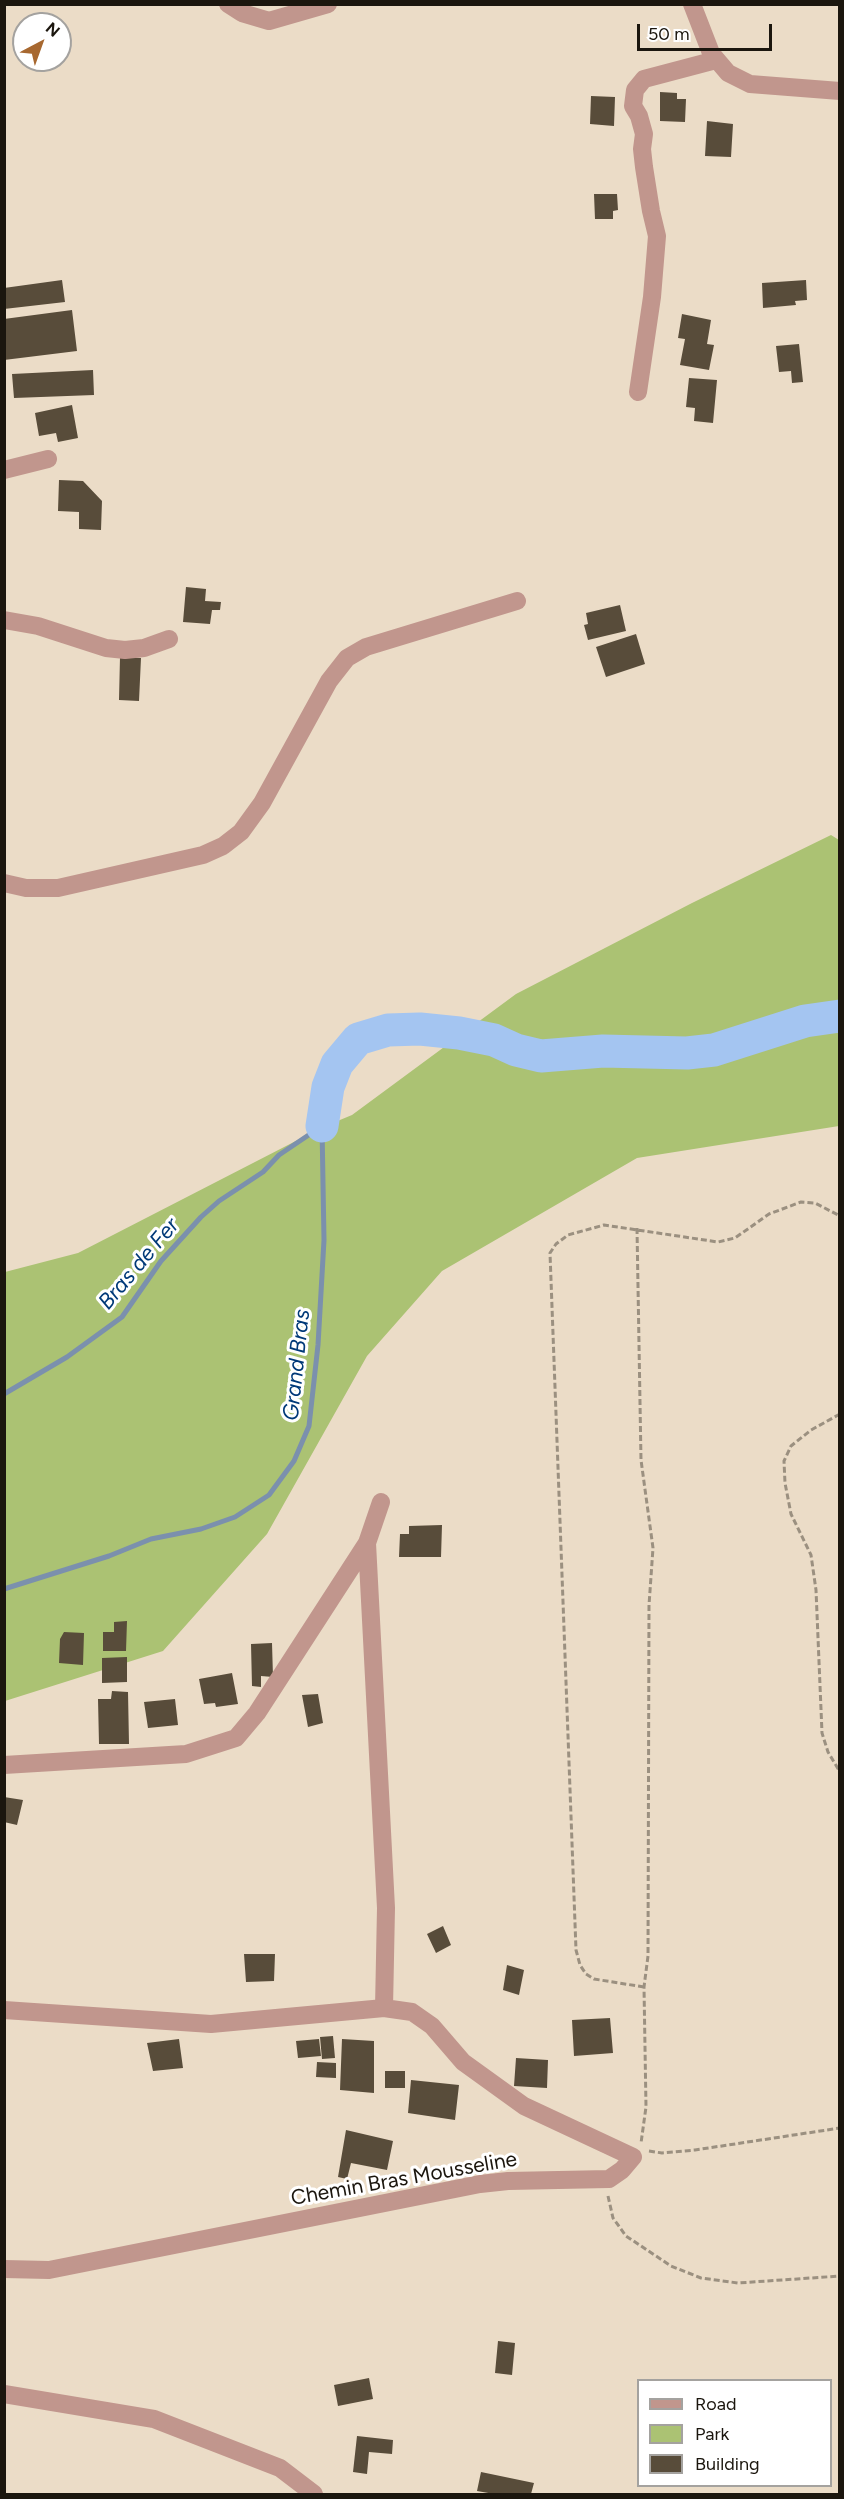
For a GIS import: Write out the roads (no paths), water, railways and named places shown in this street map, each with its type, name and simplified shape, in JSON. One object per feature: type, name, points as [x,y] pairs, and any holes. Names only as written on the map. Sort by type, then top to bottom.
[{"type":"street","points":[[228,4],[242,13],[269,21],[328,4]]},
{"type":"street","points":[[692,4],[716,60],[728,73],[750,84],[840,91]]},
{"type":"street","points":[[638,392],[655,274],[657,236],[643,158],[644,134],[633,106],[635,90],[644,79],[716,60]]},
{"type":"street","points":[[4,470],[48,459]]},
{"type":"street","points":[[4,883],[26,888],[58,888],[203,855],[223,846],[241,832],[262,804],[330,681],[347,658],[366,648],[516,601]]},
{"type":"street","points":[[4,620],[38,626],[106,648],[125,650],[144,648],[169,639]]},
{"type":"street","points":[[4,1765],[186,1754],[236,1738],[257,1713],[367,1543],[381,1502]]},
{"type":"street","points":[[4,2010],[211,2024],[384,2008],[386,1908],[367,1543]]},
{"type":"street","name":"Chemin Bras Mousseline","points":[[4,2269],[49,2270],[480,2184],[508,2181],[609,2179],[622,2170],[633,2157],[524,2106],[463,2062],[422,2017],[412,2012],[384,2008]]},
{"type":"street","points":[[4,2394],[154,2419],[280,2468],[314,2494]]},
{"type":"waterway","points":[[322,1126],[328,1087],[337,1064],[358,1039],[388,1030],[420,1029],[459,1033],[494,1040],[516,1050],[541,1056],[603,1051],[687,1053],[714,1050],[805,1021],[840,1016]]},
{"type":"waterway","name":"Bras de Fer","points":[[4,1394],[67,1357],[122,1317],[161,1261],[201,1217],[219,1201],[263,1172],[279,1155],[322,1126]]},
{"type":"waterway","name":"Grand Bras","points":[[4,1589],[109,1556],[151,1539],[201,1529],[235,1517],[269,1495],[294,1461],[309,1426],[318,1345],[324,1240],[322,1126]]}]
